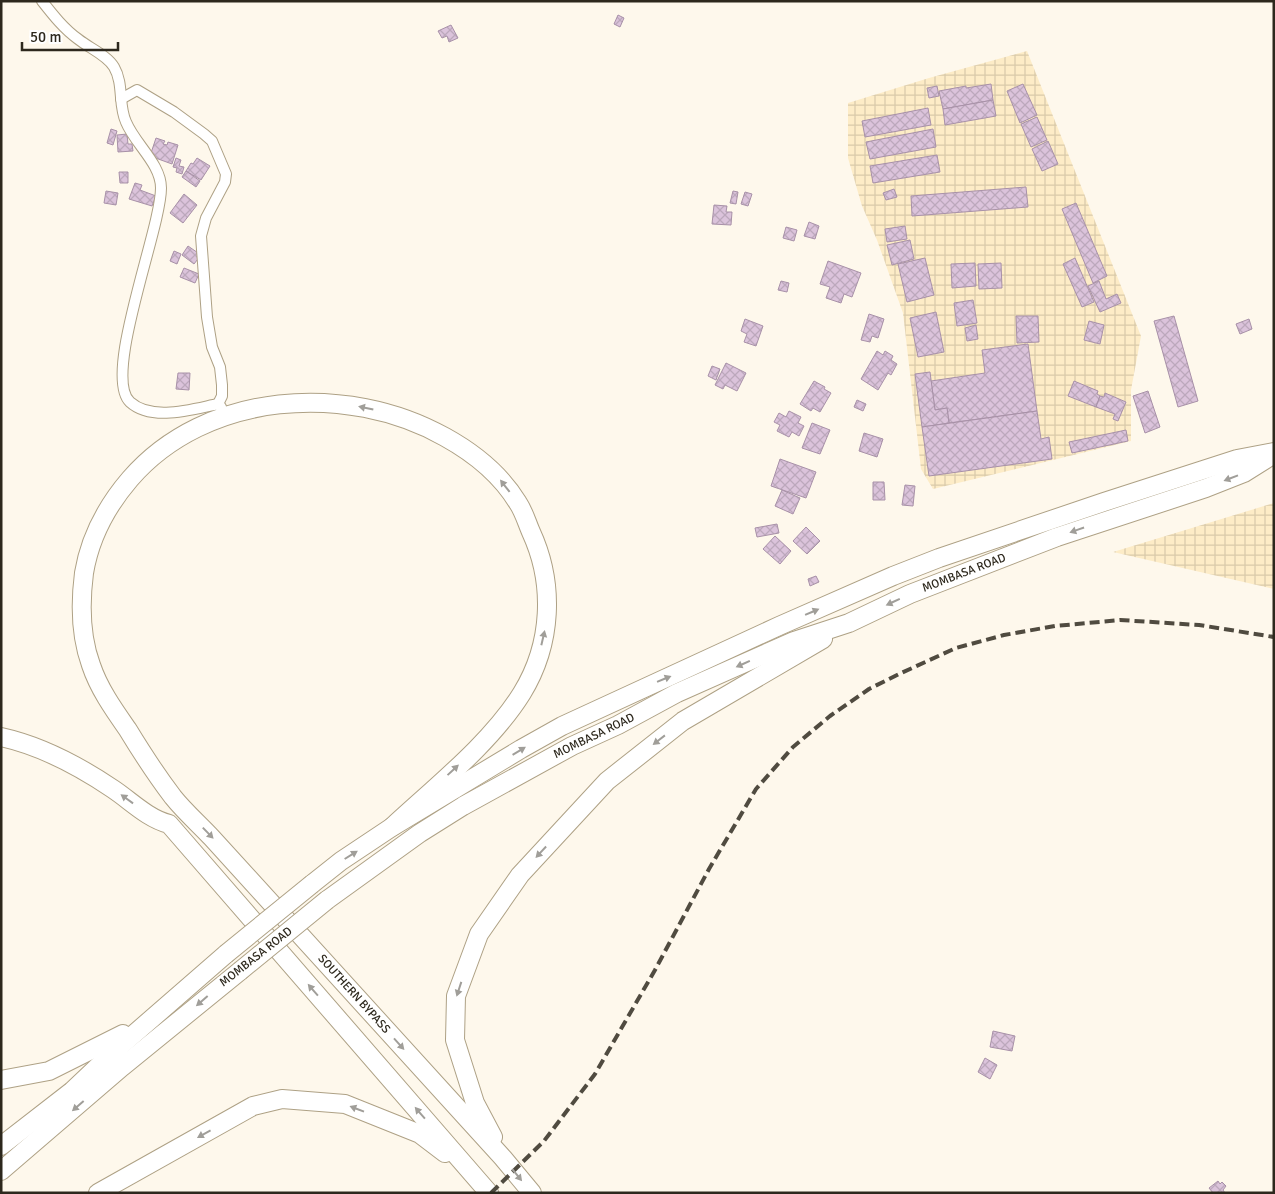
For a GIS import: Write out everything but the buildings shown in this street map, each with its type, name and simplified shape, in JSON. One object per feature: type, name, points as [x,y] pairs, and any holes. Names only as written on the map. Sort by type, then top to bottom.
[{"type":"highway","name":"SOUTHERN BYPASS","points":[[392,827],[471,754],[497,726],[522,694],[530,678],[537,661],[547,620],[545,572],[534,539],[518,504],[497,476],[462,446],[413,422],[376,410],[348,404],[285,404],[220,411],[160,450],[139,468],[105,512],[95,533],[87,559],[80,608],[81,625],[91,665],[104,693],[117,714],[174,798],[503,1158],[532,1193]]},
{"type":"highway","name":"MOMBASA ROAD","points":[[1,1146],[72,1091],[150,1019],[226,954],[341,861],[392,827],[562,726],[643,687],[893,576],[1104,502],[1237,459],[1274,454]]},
{"type":"highway","name":"MOMBASA ROAD","points":[[1,1171],[122,1067],[327,900],[420,833],[463,806],[572,746],[618,725],[677,693],[794,641],[849,623],[910,594],[1057,537],[1206,488],[1244,473],[1274,454]]},
{"type":"highway","points":[[503,1158],[475,1103],[455,1040],[456,996],[479,934],[520,875],[608,781],[683,721],[849,623]]},
{"type":"highway","points":[[1,737],[42,749],[66,761],[112,788],[151,817],[169,824],[489,1193]]},
{"type":"highway","points":[[1,1080],[49,1071],[84,1055],[150,1019]]},
{"type":"highway","points":[[98,1193],[253,1106],[282,1099],[344,1104],[420,1134],[475,1176]]},
{"type":"street","points":[[42,1],[77,38],[105,58],[114,67],[119,81],[121,99],[125,120],[133,136],[146,152],[158,172],[161,188],[155,222],[128,332],[123,372],[126,397],[132,404],[151,411],[164,413],[220,411],[222,385],[220,368],[212,347],[207,317],[201,236],[206,218],[225,182],[226,174],[212,141],[174,112],[137,90],[121,99]]},
{"type":"shaded area","points":[[1027,51],[1141,336],[1131,390],[1131,441],[933,489],[921,469],[903,313],[877,240],[862,206],[848,158],[848,103]]},
{"type":"shaded area","points":[[1274,503],[1274,589],[1113,552]]},
{"type":"railway","points":[[491,1193],[544,1141],[595,1074],[655,970],[709,869],[756,789],[793,747],[830,716],[869,689],[899,674],[956,648],[1004,635],[1055,626],[1120,620],[1199,625],[1274,637]]}]
